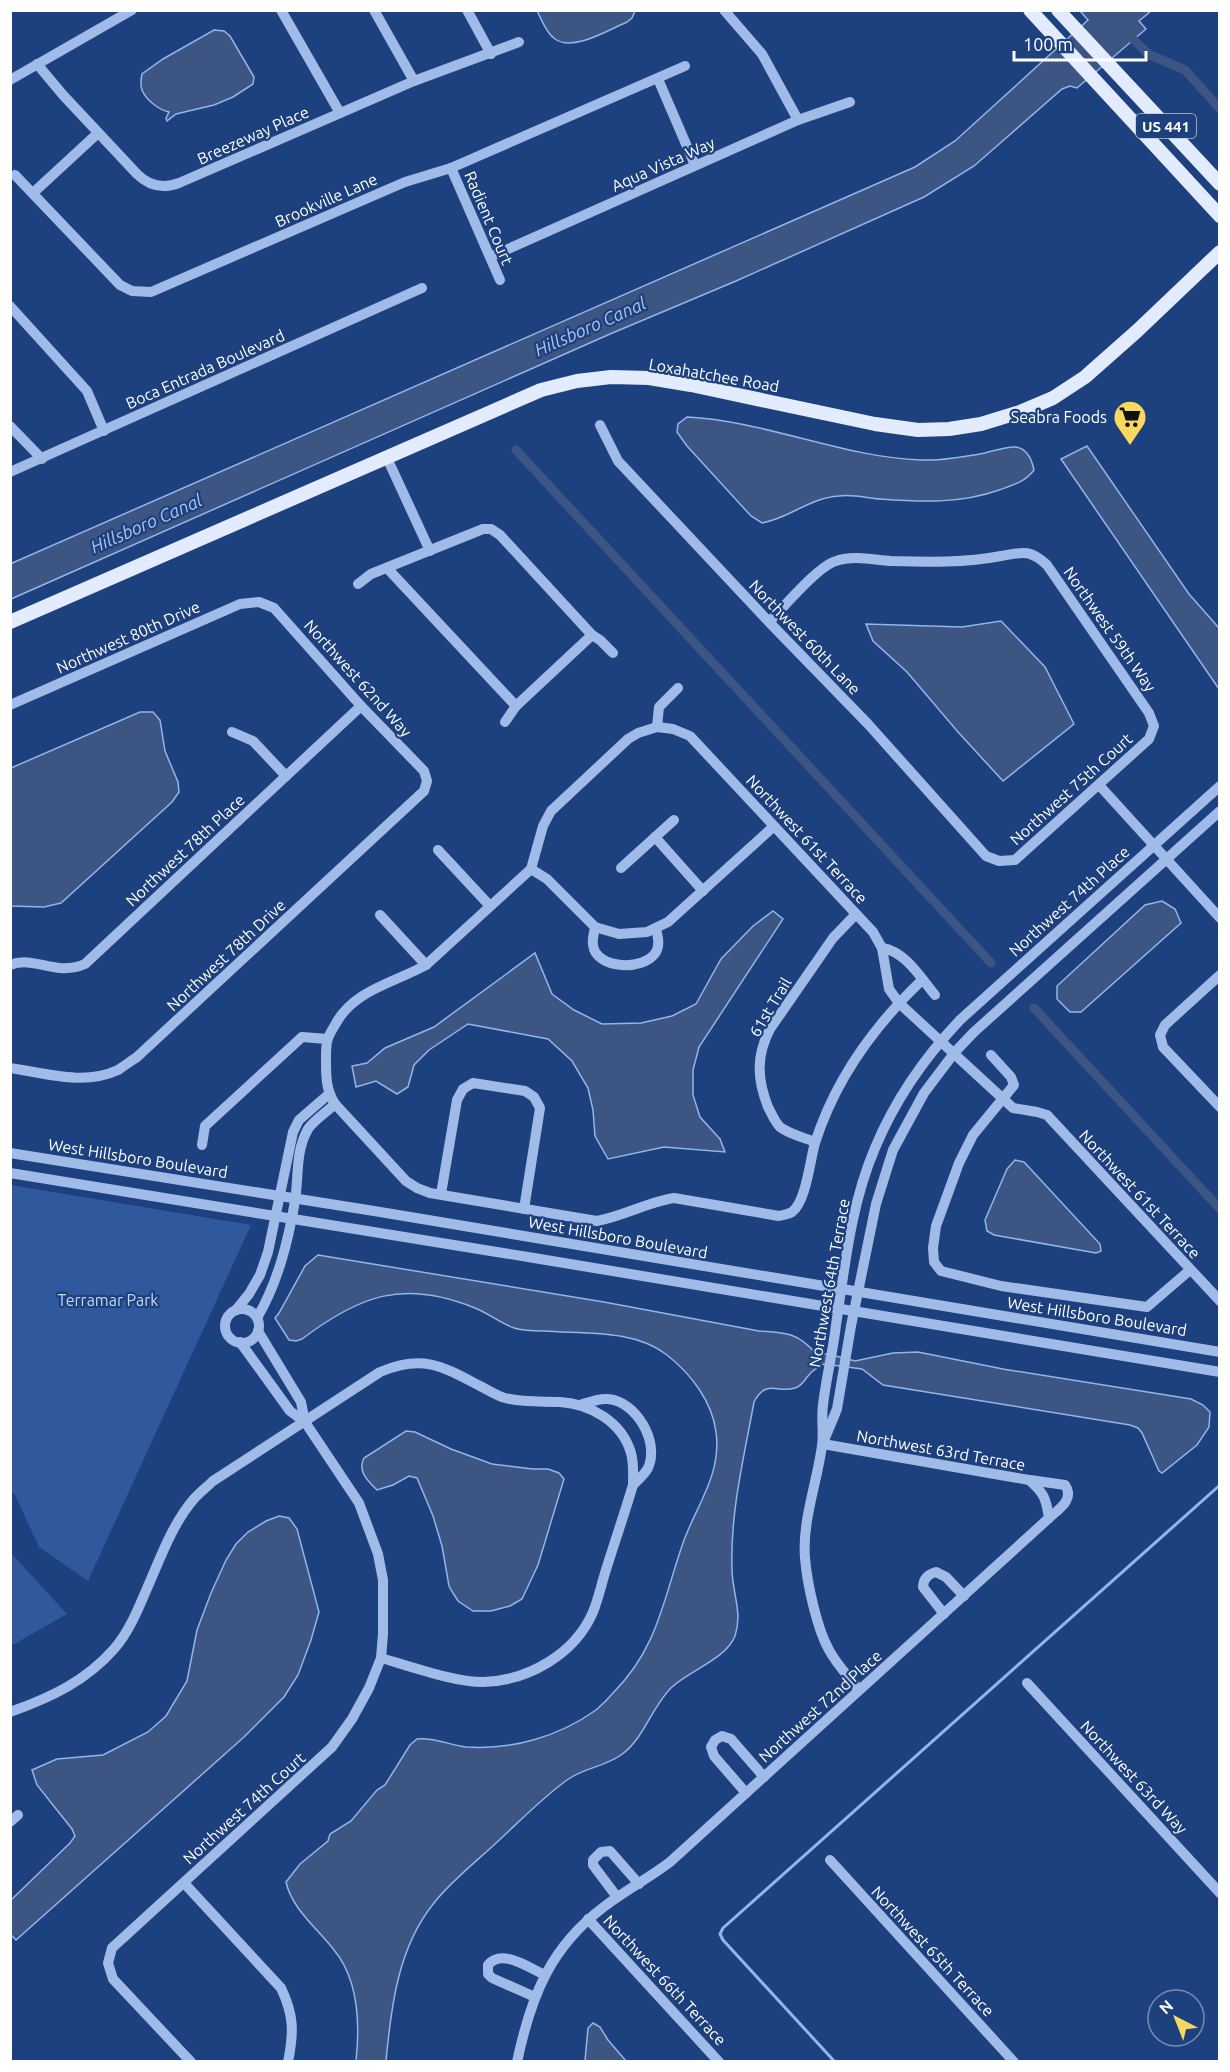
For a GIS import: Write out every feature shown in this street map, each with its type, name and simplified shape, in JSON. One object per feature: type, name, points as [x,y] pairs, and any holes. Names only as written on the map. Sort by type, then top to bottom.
[{"type":"main road","name":"US 441","points":[[1030,10],[1220,216]]},
{"type":"main road","name":"US 441","points":[[1058,10],[1220,184]]},
{"type":"main road","name":"Loxahatchee Road","points":[[10,622],[541,390],[577,381],[611,377],[649,378],[875,424],[918,430],[949,429],[981,424],[1020,412],[1053,398],[1085,377],[1220,252]]},
{"type":"street","points":[[10,80],[132,10]]},
{"type":"street","points":[[281,10],[340,113]]},
{"type":"street","points":[[374,10],[414,81]]},
{"type":"street","points":[[467,10],[491,54]]},
{"type":"street","points":[[724,10],[762,54],[798,120]]},
{"type":"street","name":"Breezeway Place","points":[[37,64],[142,179],[153,185],[165,186],[179,183],[414,81],[519,42]]},
{"type":"street","name":"Brookville Lane","points":[[15,175],[115,281],[132,291],[145,292],[158,289],[405,182],[451,168],[685,66]]},
{"type":"street","points":[[658,79],[695,165]]},
{"type":"street","name":"Aqua Vista Way","points":[[490,257],[798,120],[850,102]]},
{"type":"street","points":[[33,193],[98,133]]},
{"type":"street","name":"Radient Court","points":[[451,168],[500,280]]},
{"type":"street","name":"Boca Entrada Boulevard","points":[[10,472],[422,288]]},
{"type":"street","points":[[10,306],[87,391],[104,431]]},
{"type":"street","name":"Northwest 60th Lane","points":[[600,425],[618,461],[868,724],[986,856],[999,861]]},
{"type":"street","points":[[10,426],[42,459]]},
{"type":"street","points":[[387,458],[430,551]]},
{"type":"street","points":[[358,584],[371,574],[483,529],[491,529],[500,535],[592,635],[613,653]]},
{"type":"street","name":"Northwest 59th Way","points":[[769,622],[823,568],[835,561],[851,558],[888,561],[961,561],[1022,552],[1035,554],[1054,575],[1149,713],[1154,726]]},
{"type":"street","points":[[387,568],[516,706]]},
{"type":"street","name":"Northwest 80th Drive","points":[[10,705],[240,604],[259,602]]},
{"type":"street","name":"Northwest 62nd Way","points":[[259,602],[274,608],[361,706],[424,771],[428,782]]},
{"type":"street","points":[[505,722],[516,706],[592,635]]},
{"type":"street","points":[[678,688],[659,707],[657,727],[628,739],[551,811],[543,826],[531,869],[426,965],[357,998],[346,1007],[327,1039],[328,1094],[335,1104],[406,1181],[417,1188],[597,1221],[612,1218],[661,1200],[674,1198],[779,1216],[792,1213],[800,1202],[815,1142],[840,1085],[861,1050],[883,1021],[922,980]]},
{"type":"street","name":"Northwest 78th Place","points":[[10,965],[20,961],[61,969],[74,969],[85,964],[361,706]]},
{"type":"street","name":"Northwest 75th Court","points":[[999,861],[1016,860],[1149,739],[1154,726]]},
{"type":"street","name":"Northwest 61st Terrace","points":[[657,727],[673,729],[690,736],[873,932],[882,948],[889,989],[899,1003],[955,1052],[1013,1108],[1047,1115],[1220,1301]]},
{"type":"street","points":[[232,732],[253,741],[286,776]]},
{"type":"street","name":"Northwest 78th Drive","points":[[10,1068],[79,1078],[99,1076],[118,1070],[137,1057],[424,791],[428,782]]},
{"type":"street","points":[[1099,785],[1220,918]]},
{"type":"street","name":"Northwest 74th Place","points":[[941,1040],[984,998],[1220,786]]},
{"type":"street","name":"Northwest 74th Place","points":[[955,1052],[998,1010],[1220,811]]},
{"type":"street","points":[[621,868],[674,820]]},
{"type":"street","points":[[531,869],[547,879],[595,927],[619,934],[647,932],[668,922],[773,827]]},
{"type":"street","points":[[655,837],[703,891]]},
{"type":"street","points":[[438,850],[490,906]]},
{"type":"street","name":"61st Trail","points":[[815,1142],[782,1129],[774,1120],[759,1077],[759,1062],[763,1042],[770,1029],[833,938],[856,914]]},
{"type":"street","points":[[380,915],[426,965]]},
{"type":"street","points":[[595,927],[593,945],[595,953],[600,959],[624,965],[643,963],[652,958],[657,950],[656,929]]},
{"type":"street","points":[[882,948],[892,950],[900,956],[936,994]]},
{"type":"street","points":[[1220,975],[1165,1025],[1160,1035],[1163,1047],[1220,1107]]},
{"type":"street","points":[[202,1145],[205,1125],[302,1037],[327,1039]]},
{"type":"street","name":"Northwest 64th Terrace","points":[[823,1444],[822,1407],[859,1195],[886,1121],[911,1080],[941,1040]]},
{"type":"street","name":"Northwest 64th Terrace","points":[[859,1690],[839,1666],[828,1648],[820,1626],[807,1572],[806,1530],[823,1444],[837,1409],[876,1204],[893,1150],[924,1093],[955,1052]]},
{"type":"street","points":[[991,1055],[1011,1077],[1014,1085],[973,1135],[959,1163],[936,1226],[934,1262],[941,1271],[1001,1286],[1147,1307],[1190,1270]]},
{"type":"street","points":[[441,1194],[457,1100],[464,1089],[473,1083],[525,1091],[534,1097],[540,1108],[524,1209]]},
{"type":"street","points":[[305,1422],[290,1411],[240,1342],[230,1338],[225,1328],[228,1317],[249,1294],[260,1275],[268,1252],[292,1132],[299,1120],[328,1094]]},
{"type":"street","points":[[257,1318],[276,1283],[295,1199],[298,1155],[303,1139],[310,1127],[335,1104]]},
{"type":"street","name":"West Hillsboro Boulevard","points":[[10,1153],[1220,1352]]},
{"type":"street","name":"West Hillsboro Boulevard","points":[[10,1173],[1220,1372]]},
{"type":"street","points":[[236,1310],[246,1309],[255,1314],[258,1331],[301,1402],[305,1422]]},
{"type":"street","points":[[240,1342],[251,1340],[258,1331]]},
{"type":"street","points":[[10,1712],[67,1689],[115,1648],[129,1627],[170,1539],[193,1500],[213,1481],[380,1372],[398,1365],[418,1362],[437,1366],[502,1398],[523,1402],[560,1402],[580,1405],[596,1411],[609,1421],[631,1451],[634,1467],[633,1485],[593,1613],[567,1648],[551,1661],[530,1673],[483,1682],[456,1678],[381,1658]]},
{"type":"street","points":[[265,1376],[279,1367]]},
{"type":"street","points":[[580,1405],[607,1399],[624,1404],[643,1426],[652,1446],[651,1461],[647,1470],[633,1485]]},
{"type":"street","points":[[822,1407],[837,1409]]},
{"type":"street","name":"Northwest 74th Court","points":[[191,2061],[113,1979],[108,1963],[112,1948],[332,1747],[352,1719],[369,1688],[381,1658],[384,1606],[383,1580],[378,1554],[359,1503],[305,1422]]},
{"type":"street","name":"Northwest 63rd Terrace","points":[[823,1444],[1029,1480],[1040,1489],[1046,1498],[1049,1518]]},
{"type":"street","name":"Northwest 72nd Place","points":[[517,2061],[524,2028],[545,1975],[568,1940],[588,1919],[670,1862],[1066,1503],[1070,1494],[1065,1485],[1029,1480]]},
{"type":"street","points":[[944,1614],[923,1587],[928,1575],[936,1572],[945,1577],[964,1596]]},
{"type":"street","name":"Northwest 63rd Way","points":[[1027,1683],[1220,1893]]},
{"type":"street","points":[[746,1793],[714,1756],[711,1747],[715,1740],[722,1736],[731,1739],[764,1777]]},
{"type":"street","points":[[617,1897],[593,1865],[593,1860],[601,1852],[610,1851],[616,1856],[639,1884]]},
{"type":"street","name":"Northwest 65th Terrace","points":[[830,1860],[1014,2061]]},
{"type":"street","points":[[184,1883],[281,1988],[289,2006],[293,2028],[288,2061]]},
{"type":"street","name":"Northwest 66th Terrace","points":[[588,1919],[719,2061]]},
{"type":"street","points":[[535,1997],[492,1978],[488,1974],[488,1965],[495,1959],[505,1958],[545,1975]]},
{"type":"green space","name":"Terramar Park","points":[[11,1185],[251,1225],[88,1581],[39,1547],[11,1491]]},
{"type":"green space","points":[[10,1552],[67,1614],[11,1646],[10,1646]]},
{"type":"water","points":[[537,11],[635,11],[627,22],[591,38],[571,43],[555,39],[547,30]]},
{"type":"water","name":"Hillsboro Canal","points":[[1080,11],[1151,11],[1139,21],[1146,29],[1077,88],[1070,86],[1062,89],[974,166],[924,197],[11,599],[10,564],[915,167],[955,141],[1088,20]]},
{"type":"water","points":[[214,30],[224,31],[230,36],[254,77],[253,84],[233,97],[214,105],[176,114],[167,121],[169,112],[153,104],[144,94],[141,86],[142,74],[163,59]]},
{"type":"water","points":[[687,417],[746,425],[862,453],[921,460],[961,457],[1016,447],[1031,459],[1034,470],[1014,485],[970,498],[925,501],[839,496],[818,500],[782,517],[762,523],[751,516],[677,432],[678,424]]},
{"type":"water","points":[[1087,446],[1189,594],[1219,628],[1219,689],[1061,459]]},
{"type":"water","points":[[1001,621],[1045,667],[1074,724],[1003,781],[907,672],[873,641],[866,624],[962,627]]},
{"type":"water","points":[[140,712],[153,712],[160,720],[165,751],[178,782],[179,792],[172,802],[61,903],[44,907],[11,906],[11,768]]},
{"type":"water","points":[[1162,901],[1175,909],[1181,923],[1081,1012],[1070,1012],[1057,999],[1057,986],[1145,905]]},
{"type":"water","points":[[773,911],[783,919],[699,1047],[693,1070],[693,1095],[700,1117],[720,1139],[725,1152],[664,1147],[608,1159],[595,1136],[588,1088],[572,1061],[548,1039],[468,1024],[429,1050],[414,1065],[408,1087],[397,1094],[376,1081],[356,1087],[352,1066],[367,1063],[385,1048],[434,1027],[535,953],[552,994],[574,1010],[602,1024],[641,1023],[672,1016],[696,1004],[721,959],[753,926]]},
{"type":"water","points":[[1015,1160],[1024,1162],[1100,1244],[1101,1251],[1096,1253],[994,1235],[987,1231],[985,1220],[1007,1169]]},
{"type":"water","points":[[318,1255],[604,1302],[759,1331],[784,1333],[804,1342],[816,1354],[828,1354],[855,1361],[893,1353],[918,1352],[1003,1369],[1191,1399],[1203,1405],[1210,1412],[1209,1427],[1197,1445],[1162,1473],[1142,1433],[1138,1428],[1130,1425],[883,1385],[862,1369],[824,1364],[797,1387],[773,1388],[763,1391],[754,1402],[735,1506],[732,1578],[738,1619],[735,1636],[716,1658],[672,1687],[629,1748],[608,1762],[573,1776],[558,1787],[440,1895],[422,1920],[404,1958],[394,1999],[386,2061],[356,2061],[358,2032],[356,2003],[349,1975],[334,1950],[299,1910],[286,1882],[300,1864],[328,1841],[330,1834],[351,1821],[377,1790],[385,1785],[410,1745],[417,1739],[435,1740],[466,1747],[517,1744],[566,1728],[605,1702],[628,1676],[650,1641],[688,1529],[712,1476],[717,1447],[714,1421],[710,1410],[692,1380],[667,1355],[654,1347],[624,1337],[608,1334],[521,1330],[450,1299],[426,1294],[404,1293],[364,1302],[323,1324],[302,1339],[289,1340],[275,1318],[305,1266]]},
{"type":"water","points":[[406,1431],[415,1432],[451,1449],[492,1464],[548,1469],[559,1473],[564,1479],[538,1565],[522,1599],[510,1606],[491,1611],[473,1611],[458,1601],[449,1586],[442,1546],[433,1516],[417,1478],[409,1476],[393,1485],[377,1490],[367,1479],[362,1467],[364,1458]]},
{"type":"water","points":[[279,1516],[289,1518],[297,1529],[319,1612],[298,1675],[284,1697],[244,1737],[16,1940],[11,1935],[11,1900],[75,1836],[37,1785],[32,1770],[57,1759],[103,1755],[148,1732],[166,1716],[187,1681],[197,1630],[226,1560],[236,1544],[248,1532]]},
{"type":"water","points":[[593,2023],[600,2027],[626,2061],[585,2061],[588,2028]]},
{"type":"waterway","points":[[1126,32],[1148,54],[1185,70],[1220,109]]},
{"type":"waterway","points":[[516,450],[991,963]]},
{"type":"waterway","points":[[1034,1008],[1220,1209]]},
{"type":"waterway","points":[[835,2062],[723,1940],[720,1934],[723,1928],[1220,1485]]},
{"type":"place","name":"Seabra Foods","points":[[1130,446]]}]
